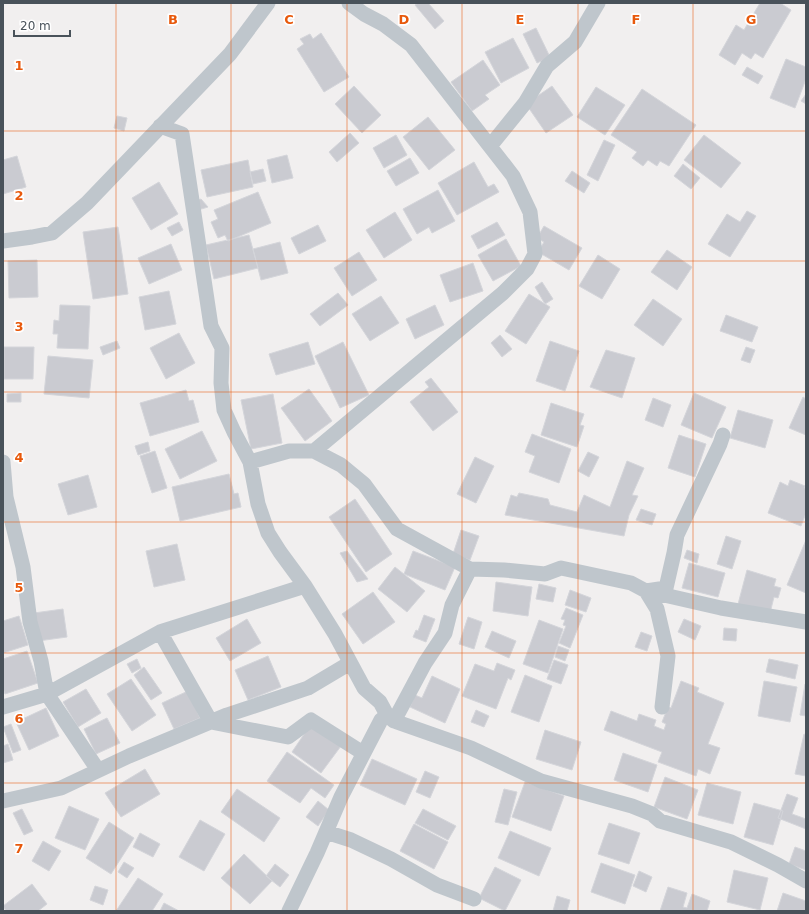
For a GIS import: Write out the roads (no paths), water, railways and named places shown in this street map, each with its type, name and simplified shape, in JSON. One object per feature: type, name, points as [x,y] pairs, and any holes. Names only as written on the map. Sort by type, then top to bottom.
[{"type":"street","points":[[3,241],[32,238],[52,233],[87,203],[230,54],[268,3]]},
{"type":"street","points":[[314,451],[503,293],[527,269],[535,254],[530,212],[513,176],[491,146],[411,45],[383,24],[364,14],[349,3]]},
{"type":"street","points":[[491,146],[525,103],[547,66],[575,42],[598,3]]},
{"type":"street","points":[[160,126],[182,134],[211,326],[222,348],[221,383],[224,410],[250,462],[258,504],[268,533],[305,586],[335,634],[364,688],[380,702],[390,718]]},
{"type":"street","points":[[646,591],[666,588],[677,535],[697,496],[723,435]]},
{"type":"street","points":[[250,462],[289,451],[314,451],[341,465],[364,484],[398,529],[470,569],[504,570],[545,574],[561,568],[631,583],[646,591],[721,608],[806,622]]},
{"type":"street","points":[[3,462],[6,497],[23,567],[30,622],[41,661],[47,694],[98,770]]},
{"type":"street","points":[[390,718],[445,633],[452,605],[470,569]]},
{"type":"street","points":[[3,707],[47,694],[160,632],[305,586]]},
{"type":"street","points":[[646,591],[657,609],[668,656],[662,707]]},
{"type":"street","points":[[160,632],[211,722],[288,738],[311,720],[363,753]]},
{"type":"street","points":[[3,801],[60,788],[98,770],[227,715],[308,688],[350,663]]},
{"type":"street","points":[[289,911],[341,797],[363,753],[381,720],[390,718],[470,748],[541,782],[632,806],[652,814],[660,821],[731,842],[778,865],[806,881]]},
{"type":"street","points":[[326,832],[351,840],[437,885],[474,899]]}]
